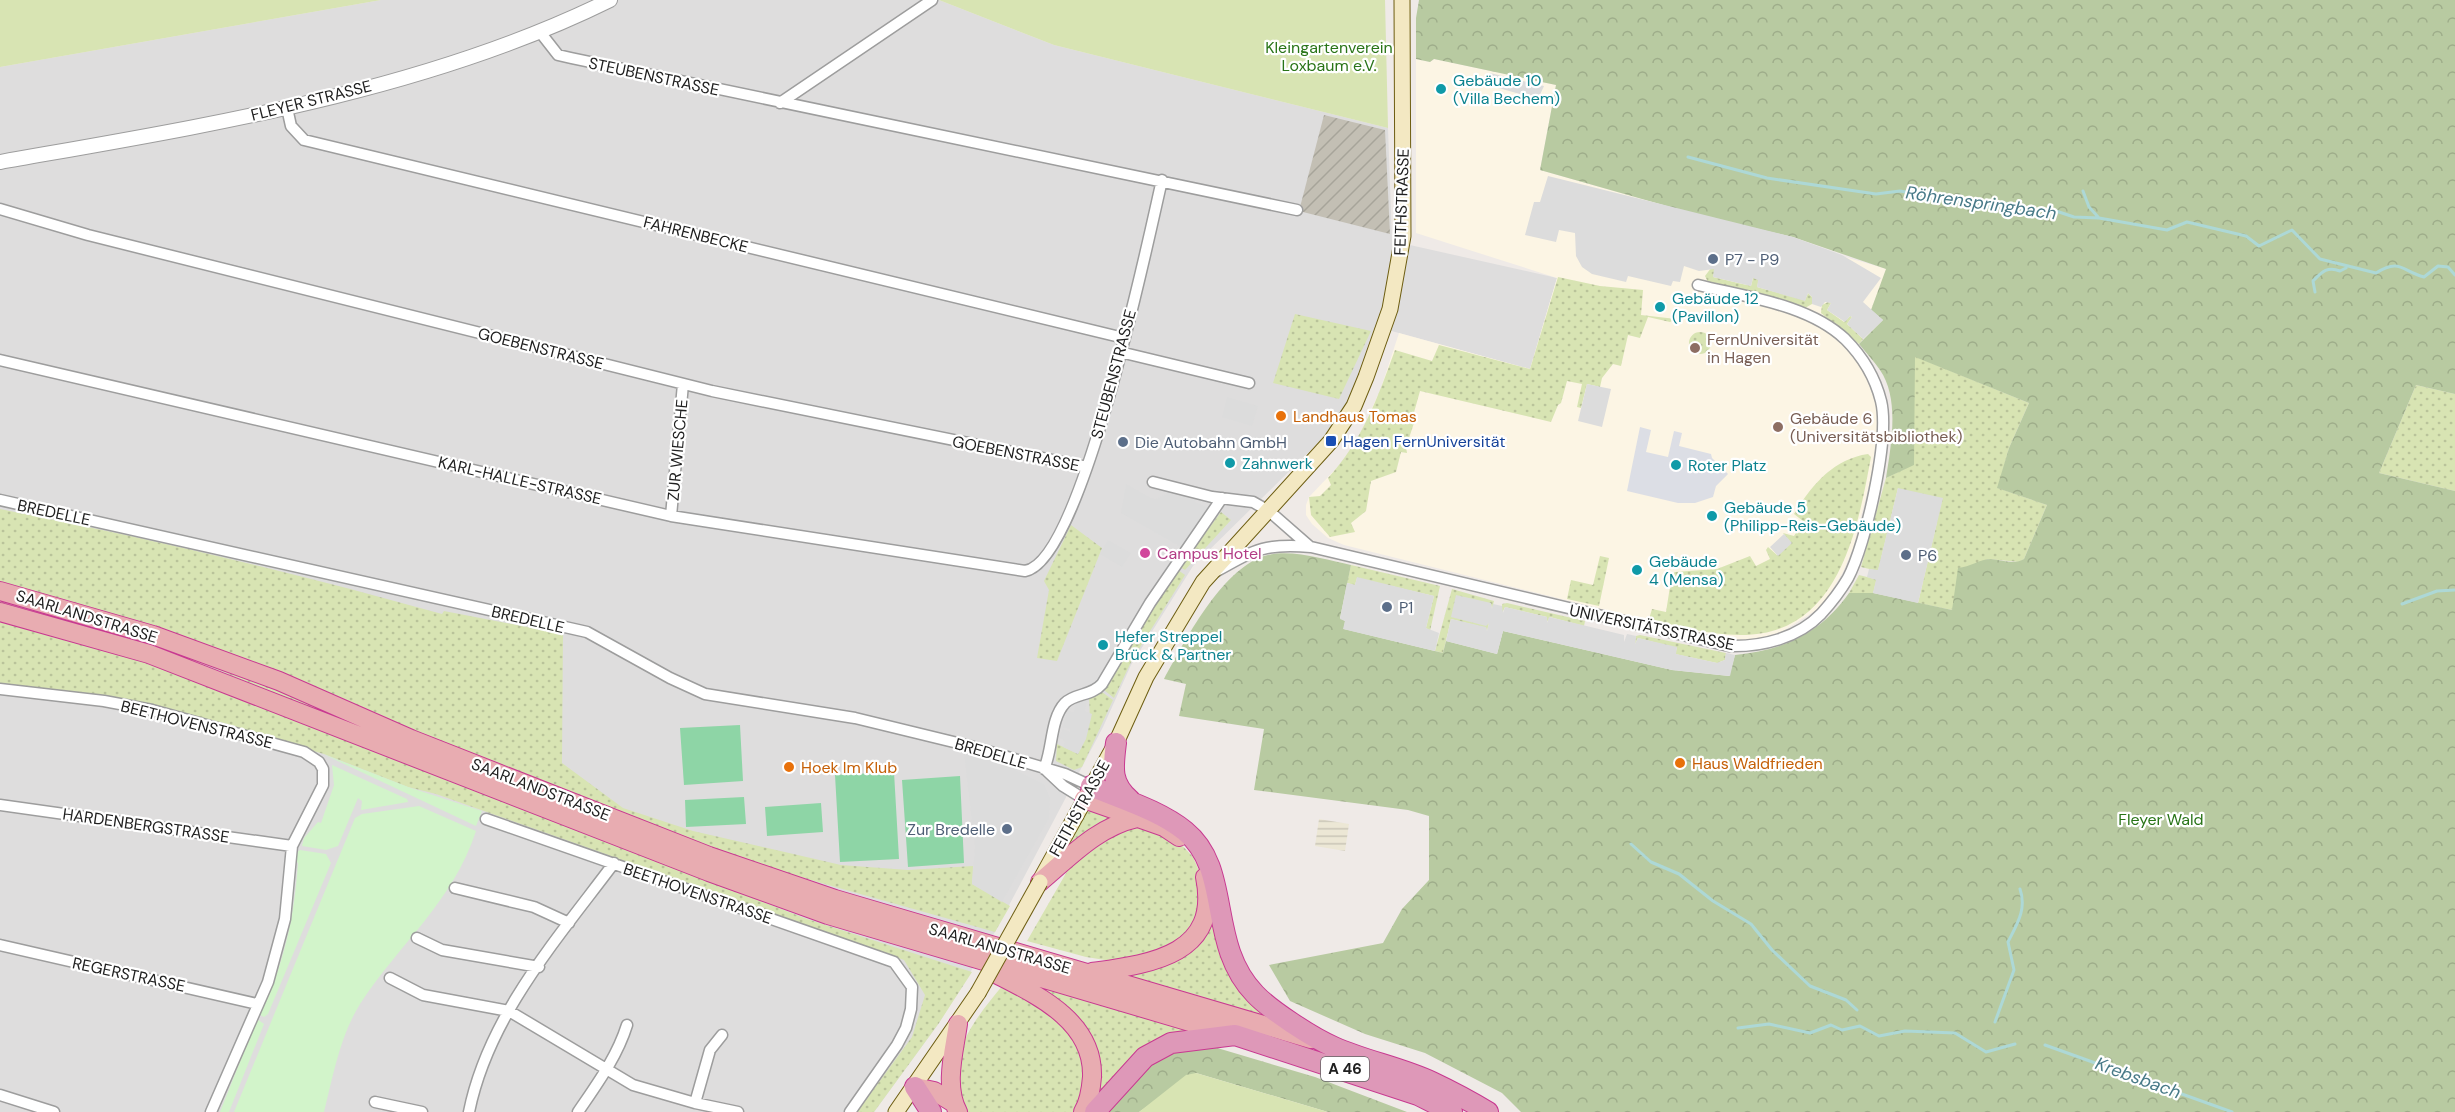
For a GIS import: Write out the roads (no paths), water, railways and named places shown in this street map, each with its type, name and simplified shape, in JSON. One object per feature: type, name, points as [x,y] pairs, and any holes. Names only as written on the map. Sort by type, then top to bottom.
[{"type":"highway","name":"SAARLANDSTRASSE","points":[[0,591],[153,635],[279,681],[411,739],[709,856],[835,899],[1333,1046]]},
{"type":"highway","name":"SAARLANDSTRASSE","points":[[0,612],[39,620],[149,654],[709,872],[828,915],[956,953]]},
{"type":"highway","points":[[1087,973],[1165,958],[1188,941],[1202,922],[1206,911],[1207,889],[1199,860],[1175,834],[1138,813],[1118,789],[1114,781],[1116,743]]},
{"type":"highway","points":[[1087,792],[1186,832],[1206,857],[1214,879],[1224,940],[1241,978],[1261,999],[1333,1046]]},
{"type":"highway","points":[[1040,882],[1102,831],[1138,813]]},
{"type":"highway","points":[[956,953],[1235,1035]]},
{"type":"highway","points":[[956,953],[1022,987],[1066,1016],[1089,1050],[1092,1085],[1083,1112]]},
{"type":"highway","points":[[955,1107],[952,1064],[958,1024]]},
{"type":"highway","points":[[1095,1112],[1145,1057],[1171,1042],[1235,1035]]},
{"type":"highway","name":"A 46","points":[[1235,1035],[1418,1095],[1452,1112]]},
{"type":"highway","name":"A 46","points":[[1333,1046],[1431,1082],[1488,1112]]},
{"type":"highway","points":[[915,1087],[934,1091],[955,1107]]},
{"type":"highway","points":[[915,1087],[931,1112]]},
{"type":"main road","name":"FEITHSTRASSE","points":[[896,1112],[978,993],[1116,743],[1164,646],[1206,577],[1269,511],[1340,430],[1366,377],[1390,309],[1399,263],[1404,213],[1402,0]]},
{"type":"street","name":"FLEYER STRASSE","points":[[0,162],[287,108],[451,63],[540,32],[610,0]]},
{"type":"street","points":[[780,103],[932,0]]},
{"type":"street","name":"STEUBENSTRASSE","points":[[540,32],[558,55],[780,103],[1162,180],[1296,210]]},
{"type":"street","name":"FAHRENBECKE","points":[[287,108],[291,126],[304,140],[1124,338]]},
{"type":"street","name":"STEUBENSTRASSE","points":[[1042,561],[1071,507],[1087,467],[1109,399],[1162,180]]},
{"type":"street","name":"GOEBENSTRASSE","points":[[0,209],[88,235],[683,384],[1087,467]]},
{"type":"street","name":"UNIVERSITÄTSSTRASSE","points":[[1206,577],[1251,552],[1267,546],[1311,548],[1730,646],[1764,644],[1782,639],[1801,628],[1819,616],[1831,602],[1852,568],[1871,503],[1881,451],[1884,427],[1882,403],[1866,366],[1855,349],[1828,326],[1813,317],[1783,307],[1698,285]]},
{"type":"street","points":[[1120,352],[1249,383]]},
{"type":"street","name":"KARL-HALLE-STRASSE","points":[[0,360],[671,516],[1025,571],[1033,569],[1042,561]]},
{"type":"street","name":"ZUR WIESCHE","points":[[671,516],[683,384]]},
{"type":"street","points":[[1153,482],[1222,498],[1250,501],[1269,511]]},
{"type":"street","points":[[1044,769],[1050,755],[1059,711],[1069,700],[1093,692],[1102,684],[1150,603],[1222,498]]},
{"type":"street","name":"BREDELLE","points":[[0,500],[587,632],[670,678],[705,694],[855,718],[970,746],[1065,774],[1087,792]]},
{"type":"street","name":"UNIVERSITÄTSSTRASSE","points":[[1269,511],[1311,548]]},
{"type":"street","name":"BEETHOVENSTRASSE","points":[[0,689],[104,701],[152,710],[304,752],[319,762],[324,778],[322,790],[292,846]]},
{"type":"street","name":"HARDENBERGSTRASSE","points":[[0,805],[292,846]]},
{"type":"street","name":"BEETHOVENSTRASSE","points":[[486,819],[894,962],[905,974],[912,987],[911,1009],[906,1028],[897,1045],[850,1112]]},
{"type":"street","points":[[211,1112],[268,982],[285,919],[292,846]]},
{"type":"street","points":[[469,1112],[476,1078],[492,1038],[539,966],[614,863]]},
{"type":"street","points":[[455,888],[534,907],[569,923]]},
{"type":"street","points":[[417,938],[442,951],[539,966]]},
{"type":"street","name":"REGERSTRASSE","points":[[0,945],[257,1004]]},
{"type":"street","points":[[390,978],[423,995],[487,1005],[509,1011],[633,1084],[694,1103],[738,1112]]},
{"type":"street","points":[[579,1112],[621,1042],[627,1024]]},
{"type":"street","points":[[694,1103],[710,1050],[722,1035]]},
{"type":"street","points":[[0,1095],[54,1112]]},
{"type":"street","points":[[375,1102],[422,1112]]},
{"type":"waterway","name":"Röhrenspringbach","points":[[1688,157],[1767,178],[1876,194],[1900,191],[1989,207],[2004,203],[2027,211],[2050,209],[2074,217],[2099,218],[2167,230],[2187,222],[2246,236],[2259,246],[2292,230],[2320,259],[2376,273],[2396,266],[2424,277],[2438,266],[2448,267],[2455,275]]},
{"type":"waterway","points":[[2083,191],[2089,207],[2099,218]]},
{"type":"waterway","points":[[2315,292],[2313,281],[2322,273],[2332,269],[2340,271],[2346,268]]},
{"type":"waterway","points":[[2402,604],[2437,591],[2455,590]]},
{"type":"waterway","points":[[1631,844],[1651,862],[1679,874],[1713,901],[1751,924],[1772,950],[1810,986],[1846,1000],[1857,1010]]},
{"type":"waterway","points":[[1995,1022],[2014,970],[2008,942],[2022,910],[2020,889]]},
{"type":"waterway","name":"Krebsbach","points":[[1738,1028],[1769,1024],[1810,1033],[1831,1025],[1842,1030],[1860,1026],[1879,1036],[1905,1031],[1955,1033],[1986,1052],[2015,1044]]},
{"type":"waterway","name":"Krebsbach","points":[[2045,1045],[2232,1112]]},
{"type":"place","name":"Gebäude 10 (Villa Bechem)","points":[[1441,89]]},
{"type":"place","name":"P7 - P9","points":[[1713,259]]},
{"type":"place","name":"Gebäude 12 (Pavillon)","points":[[1660,307]]},
{"type":"place","name":"FernUniversität in Hagen","points":[[1695,348]]},
{"type":"place","name":"Landhaus Tomas","points":[[1281,416]]},
{"type":"place","name":"Gebäude 6 (Universitätsbibliothek)","points":[[1778,427]]},
{"type":"place","name":"Hagen FernUniversität","points":[[1331,441]]},
{"type":"place","name":"Die Autobahn GmbH","points":[[1123,442]]},
{"type":"place","name":"Zahnwerk","points":[[1230,463]]},
{"type":"place","name":"Roter Platz","points":[[1676,465]]},
{"type":"place","name":"Gebäude 5 (Philipp-Reis-Gebäude)","points":[[1712,516]]},
{"type":"place","name":"Campus Hotel","points":[[1145,553]]},
{"type":"place","name":"P6","points":[[1906,555]]},
{"type":"place","name":"Gebäude 4 (Mensa)","points":[[1637,570]]},
{"type":"place","name":"P1","points":[[1387,607]]},
{"type":"place","name":"Hefer Streppel Brück & Partner","points":[[1103,645]]},
{"type":"place","name":"Haus Waldfrieden","points":[[1680,763]]},
{"type":"place","name":"Hoek Im Klub","points":[[789,767]]},
{"type":"place","name":"Zur Bredelle","points":[[1007,829]]},
{"type":"park label","name":"Kleingartenverein Loxbaum e.V.","points":[[1329,56]]},
{"type":"park label","name":"Fleyer Wald","points":[[2161,819]]}]
